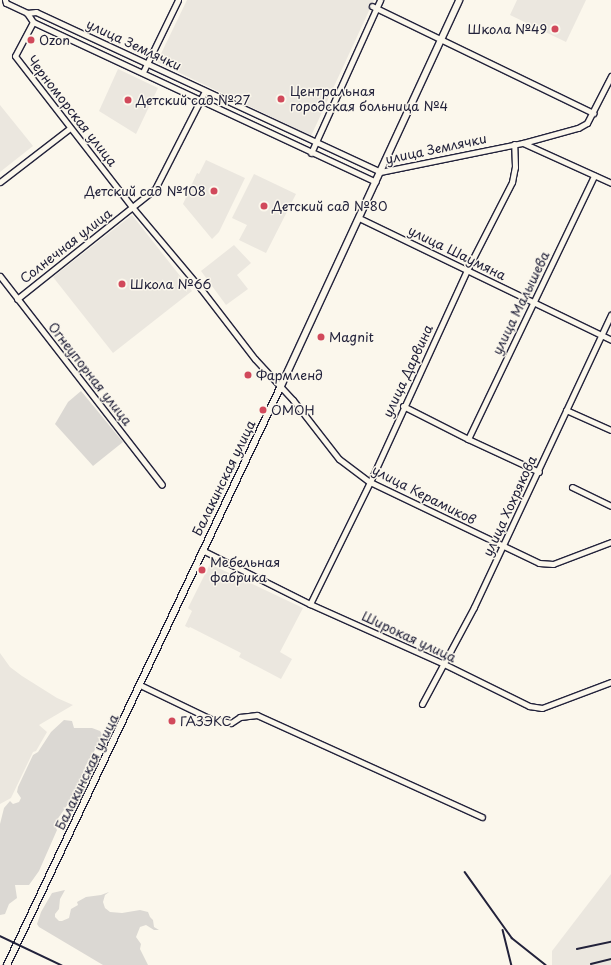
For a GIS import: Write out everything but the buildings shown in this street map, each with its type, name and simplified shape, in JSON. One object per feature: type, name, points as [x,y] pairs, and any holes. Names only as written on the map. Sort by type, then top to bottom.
[{"type":"main road","name":"Балакинская улица","points":[[7,965],[140,686],[202,550],[281,386],[459,0]]},
{"type":"street","points":[[4,0],[6,3],[26,13],[33,22]]},
{"type":"street","points":[[143,72],[178,0]]},
{"type":"street","points":[[311,153],[374,7],[380,0]]},
{"type":"street","points":[[374,7],[441,38],[593,113]]},
{"type":"street","name":"улица Землячки","points":[[26,13],[36,12],[380,172],[523,143]]},
{"type":"street","name":"улица Землячки","points":[[33,22],[201,99],[311,153],[376,182]]},
{"type":"street","name":"Черноморская улица","points":[[33,22],[15,56],[133,208],[201,289],[255,358],[281,386]]},
{"type":"street","points":[[523,143],[578,128],[587,123],[611,76]]},
{"type":"street","name":"Солнечная улица","points":[[17,299],[155,189],[205,91]]},
{"type":"street","points":[[0,182],[70,128]]},
{"type":"street","points":[[523,143],[611,183]]},
{"type":"street","name":"улица Дарвина","points":[[310,604],[370,482],[467,270],[512,182],[515,166],[514,144]]},
{"type":"street","name":"улица Малышева","points":[[468,439],[594,176]]},
{"type":"street","name":"улица Шаумяна","points":[[359,218],[611,340]]},
{"type":"street","name":"Огнеупорная улица","points":[[0,276],[162,485]]},
{"type":"street","name":"улица Хохрякова","points":[[422,704],[444,664],[503,546],[611,314]]},
{"type":"street","name":"улица Керамиков","points":[[281,386],[339,459],[370,482],[503,546],[539,563],[553,564],[611,542]]},
{"type":"street","points":[[404,406],[468,439],[538,472]]},
{"type":"street","points":[[566,410],[611,430]]},
{"type":"street","points":[[572,487],[611,506]]},
{"type":"street","name":"Широкая улица","points":[[202,550],[310,604],[444,664],[536,708],[542,708],[611,682]]},
{"type":"street","points":[[140,686],[212,719],[231,723],[240,717],[257,715],[482,817]]},
{"type":"shaded area","name":"Центральная городская больница №4","points":[[187,0],[374,0],[311,136],[157,62]]},
{"type":"shaded area","name":"Школа №49","points":[[517,0],[586,0],[566,42],[510,15]]},
{"type":"shaded area","name":"Детский сад №27","points":[[118,69],[158,88],[136,134],[99,111]]},
{"type":"shaded area","points":[[0,105],[33,146],[0,172]]},
{"type":"shaded area","name":"Детский сад №108","points":[[206,160],[245,178],[219,232],[212,239],[183,204],[197,173],[199,174]]},
{"type":"shaded area","name":"Детский сад №80","points":[[254,174],[296,194],[266,253],[239,240],[247,225],[232,218]]},
{"type":"shaded area","name":"Школа №66","points":[[132,215],[192,291],[113,353],[53,277]]},
{"type":"shaded area","points":[[234,245],[251,263],[237,275],[248,289],[226,305],[201,271]]},
{"type":"shaded area","points":[[81,391],[123,442],[93,466],[55,424],[68,402]]},
{"type":"shaded area","points":[[210,564],[303,608],[280,652],[292,659],[281,679],[239,657],[241,653],[190,627],[185,626],[192,611],[188,608]]},
{"type":"shaded area","points":[[0,653],[10,667],[22,676],[57,698],[73,705],[39,725],[47,732],[36,751],[33,752],[11,798],[0,804]]},
{"type":"shaded area","points":[[64,720],[72,721],[74,728],[92,728],[100,731],[102,734],[99,743],[87,763],[78,785],[66,807],[54,824],[57,830],[39,871],[29,885],[15,885],[17,898],[9,904],[5,914],[0,915],[0,824],[4,808],[10,801],[13,804],[19,802],[21,798],[17,792],[18,787],[33,755],[38,752],[51,732]]},
{"type":"shaded area","points":[[611,874],[611,965],[552,965],[552,951]]},
{"type":"shaded area","points":[[65,890],[60,899],[59,909],[55,914],[55,917],[59,921],[69,918],[71,909],[78,905],[77,902],[86,897],[101,895],[109,892],[105,895],[103,902],[105,908],[110,912],[122,913],[140,910],[148,912],[153,920],[154,927],[159,930],[154,930],[146,925],[140,927],[136,937],[141,944],[140,949],[148,965],[103,965],[39,927],[37,924],[41,912],[52,893]]},
{"type":"railway","points":[[465,872],[512,938],[546,965]]},
{"type":"railway","points":[[503,930],[512,965]]},
{"type":"railway","points":[[0,936],[61,965]]},
{"type":"railway","points":[[577,949],[611,942]]},
{"type":"railway","points":[[591,964],[611,959]]},
{"type":"place","name":"Школа №49","points":[[555,29]]},
{"type":"place","name":"Ozon","points":[[31,40]]},
{"type":"place","name":"Центральная городская больница №4","points":[[281,99]]},
{"type":"place","name":"Детский сад №27","points":[[128,100]]},
{"type":"place","name":"Детский сад №108","points":[[214,191]]},
{"type":"place","name":"Детский сад №80","points":[[264,206]]},
{"type":"place","name":"Школа №66","points":[[122,284]]},
{"type":"place","name":"Magnit","points":[[321,337]]},
{"type":"place","name":"Фармленд","points":[[248,375]]},
{"type":"place","name":"ОМОН","points":[[263,410]]},
{"type":"place","name":"Мебельная фабрика","points":[[202,570]]},
{"type":"place","name":"ГАЗЭКС","points":[[172,721]]}]
